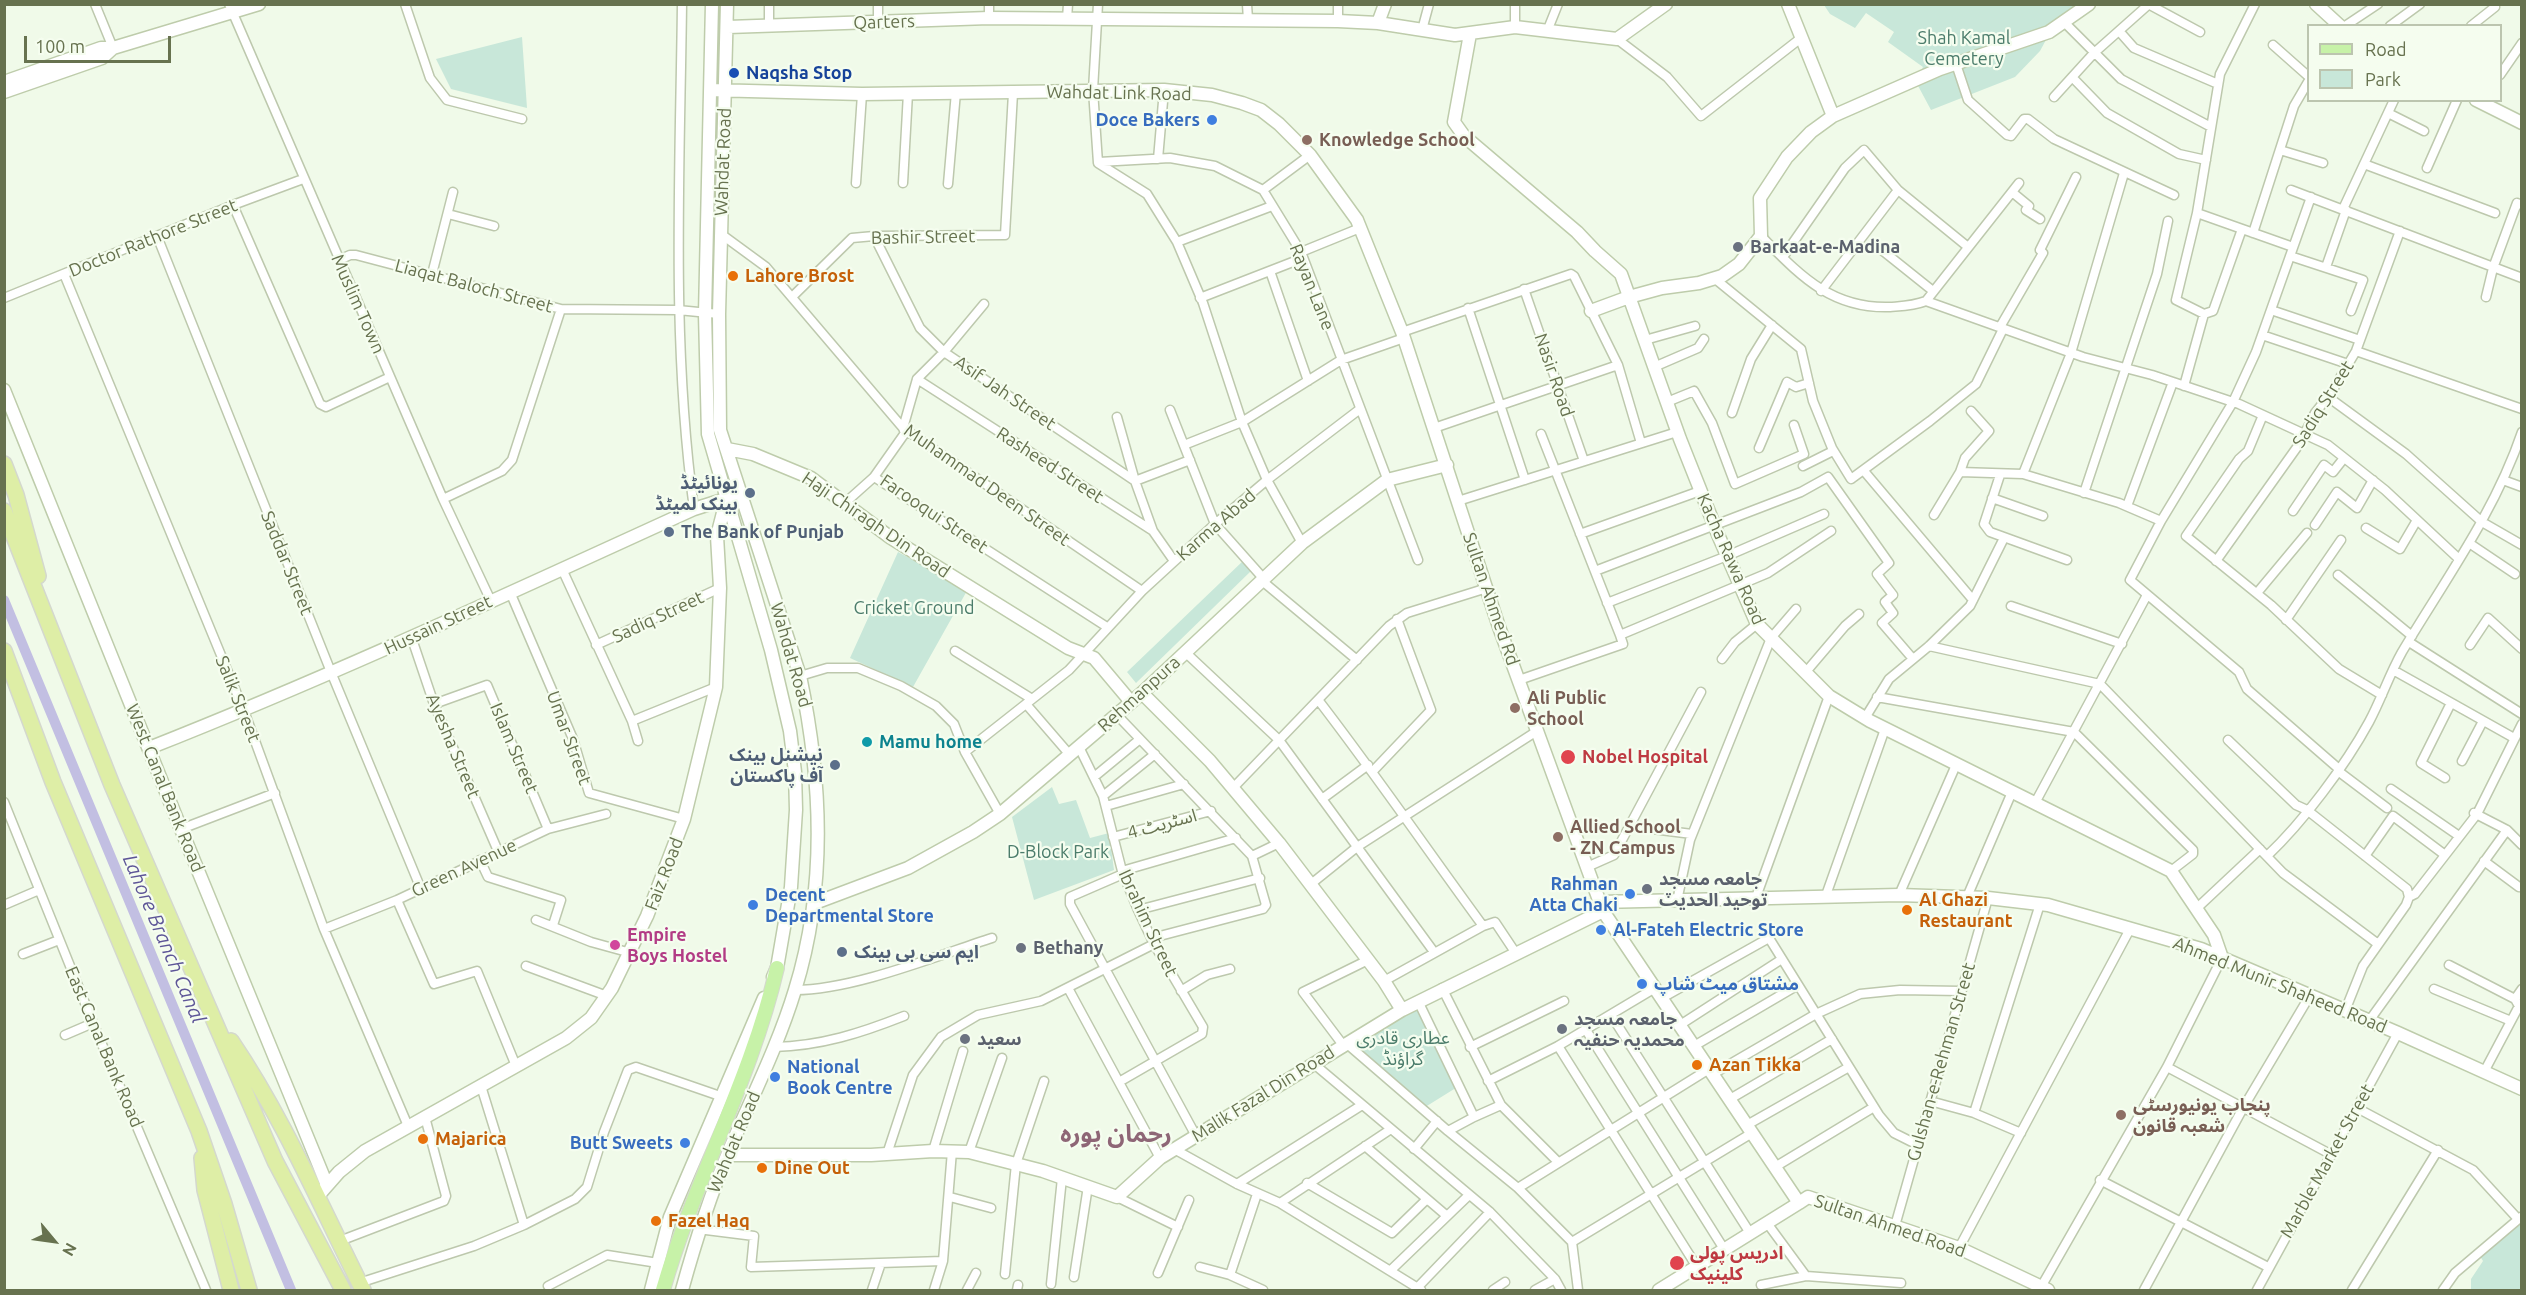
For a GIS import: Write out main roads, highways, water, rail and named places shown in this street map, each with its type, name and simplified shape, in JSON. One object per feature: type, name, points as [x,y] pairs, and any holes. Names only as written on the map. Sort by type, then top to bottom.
[{"type":"highway","points":[[4,464],[33,553],[44,608]]},
{"type":"highway","points":[[4,511],[112,785],[275,1161],[343,1290]]},
{"type":"highway","points":[[4,651],[53,782],[199,1131],[224,1204],[249,1290]]},
{"type":"highway","points":[[214,1016],[254,1075],[322,1191],[337,1242],[361,1287]]},
{"type":"highway","points":[[199,1131],[205,1190],[231,1290]]},
{"type":"main road","points":[[663,1290],[684,1221],[747,1067],[768,1006],[777,968]]},
{"type":"waterway","name":"Lahore Branch Canal","points":[[4,600],[291,1290]]},
{"type":"place","name":"Naqsha Stop","points":[[734,73]]},
{"type":"place","name":"Doce Bakers","points":[[1212,120]]},
{"type":"place","name":"Knowledge School","points":[[1307,140]]},
{"type":"place","name":"Barkaat-e-Madina","points":[[1738,247]]},
{"type":"place","name":"Lahore Brost","points":[[733,276]]},
{"type":"place","name":"یونائیٹڈ بینک لمیٹڈ","points":[[750,493]]},
{"type":"place","name":"The Bank of Punjab","points":[[669,532]]},
{"type":"place","name":"Ali Public School","points":[[1515,708]]},
{"type":"place","name":"Mamu home","points":[[867,742]]},
{"type":"place","name":"Nobel Hospital","points":[[1568,757]]},
{"type":"place","name":"نیشنل بینک آف پاکستان","points":[[835,765]]},
{"type":"place","name":"Allied School - ZN Campus","points":[[1558,837]]},
{"type":"place","name":"جامعہ مسجد توحید الحدیٽ","points":[[1647,889]]},
{"type":"place","name":"Rahman Atta Chaki","points":[[1630,894]]},
{"type":"place","name":"Decent Departmental Store","points":[[753,905]]},
{"type":"place","name":"Al Ghazi Restaurant","points":[[1907,910]]},
{"type":"place","name":"Al-Fateh Electric Store","points":[[1601,930]]},
{"type":"place","name":"Empire Boys Hostel","points":[[615,945]]},
{"type":"place","name":"Bethany","points":[[1021,948]]},
{"type":"place","name":"ایم سی بی بینک","points":[[842,952]]},
{"type":"place","name":"مشتاق میٹ شاپ","points":[[1642,984]]},
{"type":"place","name":"جامعہ مسجد محمدیہ حنفیہ","points":[[1562,1029]]},
{"type":"place","name":"سعید","points":[[965,1039]]},
{"type":"place","name":"Azan Tikka","points":[[1697,1065]]},
{"type":"place","name":"National Book Centre","points":[[775,1077]]},
{"type":"place","name":"پنجاب یونیورسٹی شعبہ قانون","points":[[2121,1115]]},
{"type":"place","name":"Majarica","points":[[423,1139]]},
{"type":"place","name":"Butt Sweets","points":[[685,1143]]},
{"type":"place","name":"Dine Out","points":[[762,1168]]},
{"type":"place","name":"Fazel Haq","points":[[656,1221]]},
{"type":"place","name":"ادریس پولی کلینیک","points":[[1677,1263]]},
{"type":"district","name":"رحمان پورہ","points":[[1116,1134]]},
{"type":"park label","name":"Shah Kamal Cemetery","points":[[1964,48]]},
{"type":"park label","name":"Cricket Ground","points":[[914,608]]},
{"type":"park label","name":"D-Block Park","points":[[1058,852]]},
{"type":"park label","name":"عطاری قادری گراؤنڈ","points":[[1403,1048]]}]
